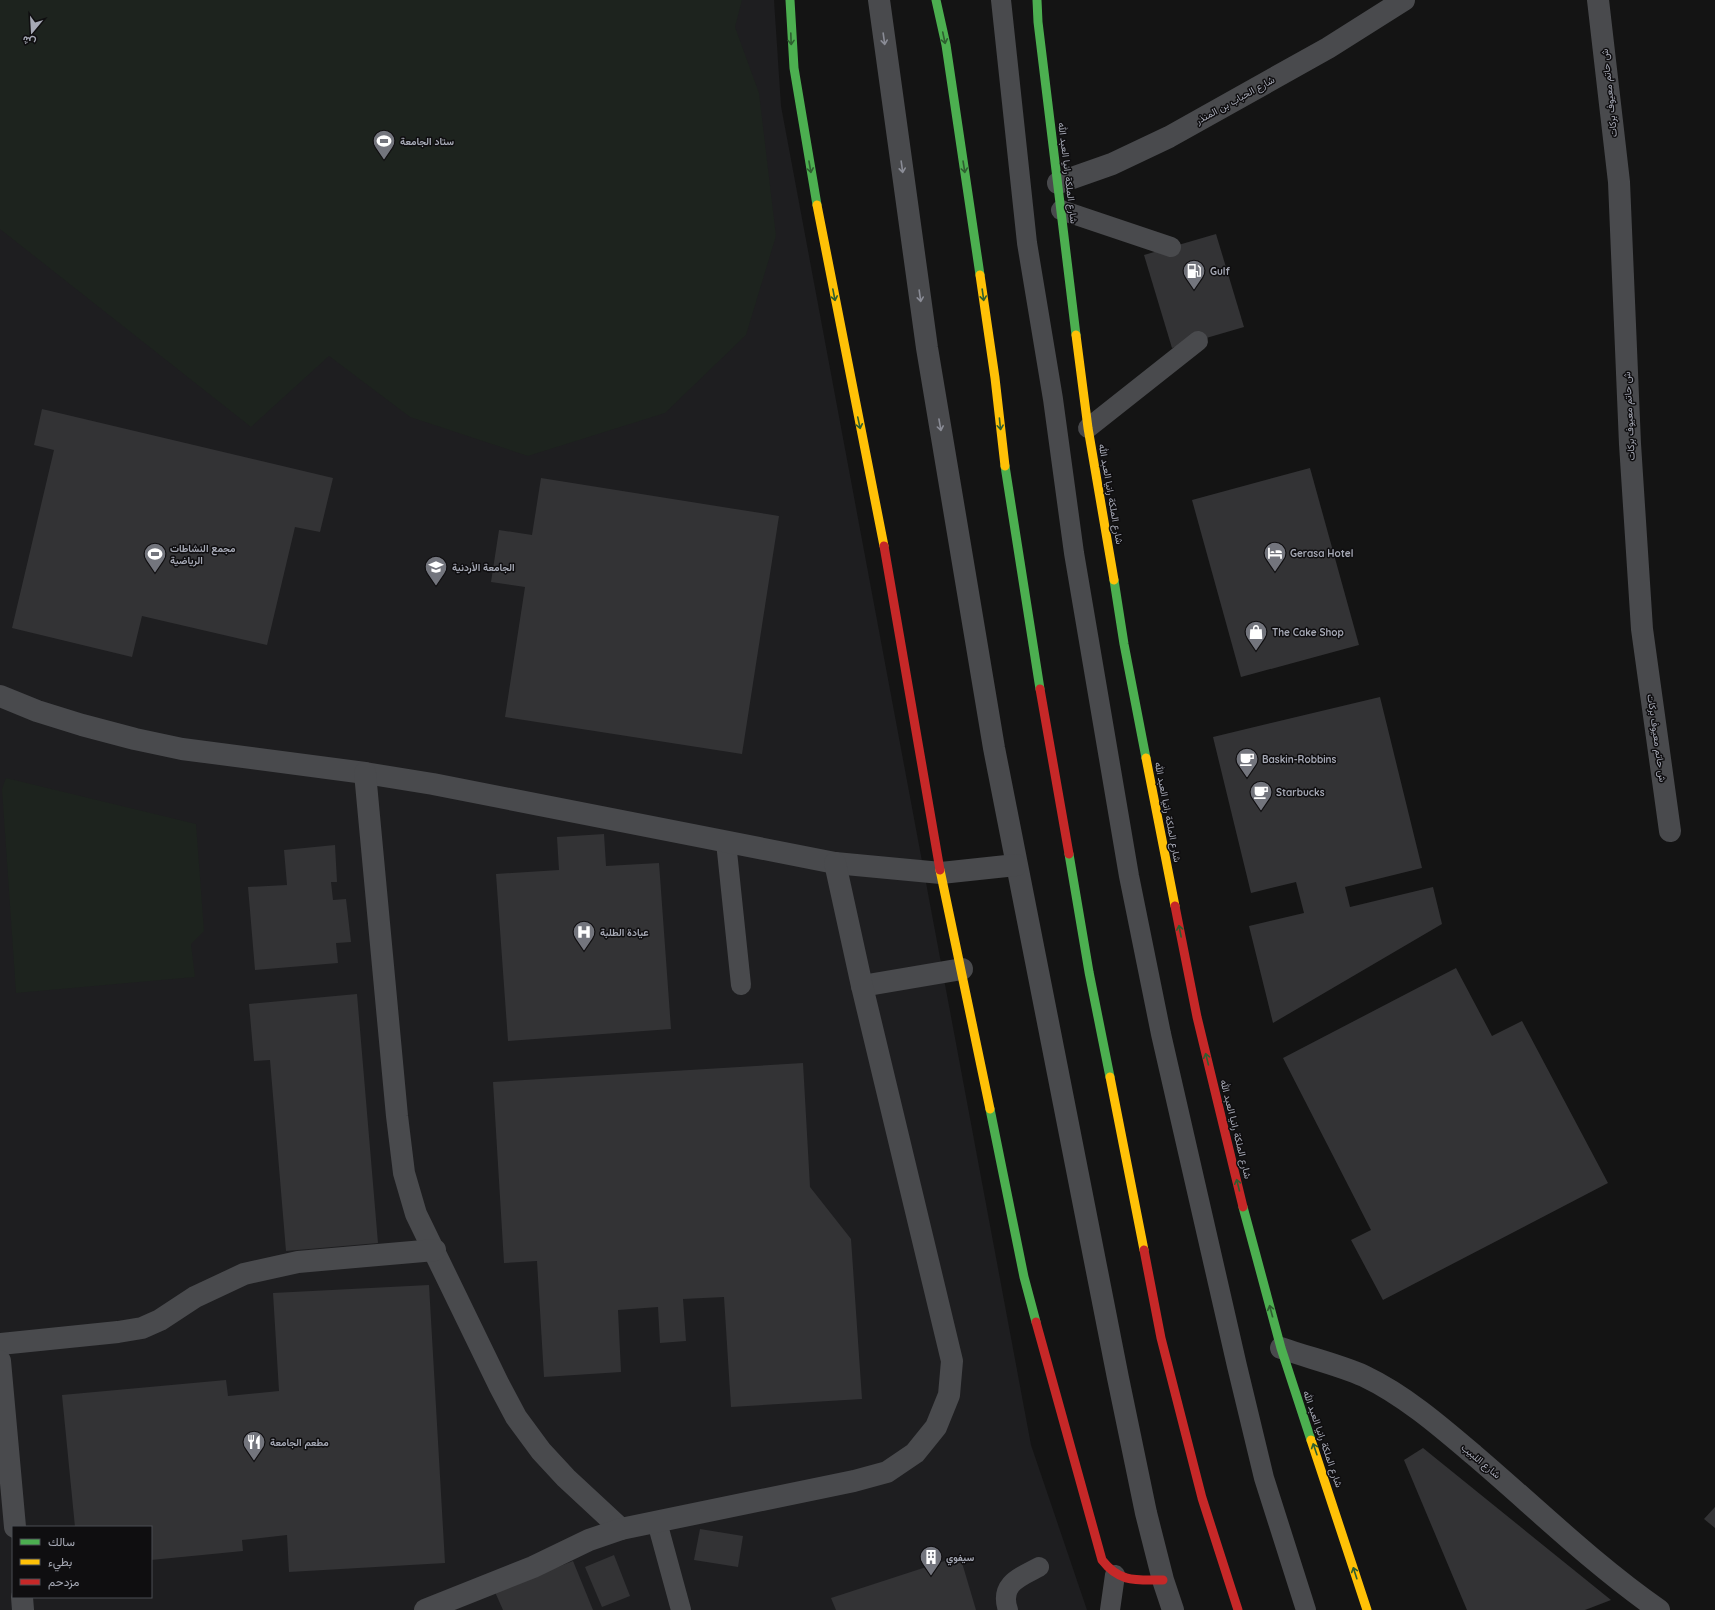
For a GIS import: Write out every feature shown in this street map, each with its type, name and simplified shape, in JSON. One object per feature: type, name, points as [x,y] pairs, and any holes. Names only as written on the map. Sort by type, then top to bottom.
[{"type":"main road","points":[[790,0],[794,68],[820,224],[884,544],[941,873],[962,969],[1024,1277],[1102,1560],[1115,1575],[1125,1579],[1163,1580]]},
{"type":"main road","points":[[936,0],[946,45],[973,224],[995,378],[1007,485],[1033,654],[1057,781],[1089,972],[1160,1338],[1202,1498],[1238,1610]]},
{"type":"main road","name":"شارع الملكة رانيا العبد الله","points":[[1037,0],[1038,22],[1088,428],[1110,552],[1124,644],[1197,1016],[1242,1202],[1281,1348],[1367,1610]]},
{"type":"street","points":[[879,0],[927,348],[994,748],[1118,1378],[1146,1512],[1163,1580],[1173,1610]]},
{"type":"street","name":"شارع الحباب بن المنذر","points":[[1058,183],[1112,164],[1169,137],[1328,48],[1404,0]]},
{"type":"street","name":"ش حاتم معيوف بركات","points":[[1598,0],[1619,182],[1630,444],[1642,629],[1670,831]]},
{"type":"street","points":[[0,696],[82,725],[182,749],[365,773],[433,784],[835,863],[941,873],[1016,865]]},
{"type":"street","points":[[365,773],[397,1116],[404,1173],[416,1214],[516,1417],[541,1451],[621,1529]]},
{"type":"street","points":[[425,1610],[533,1567],[588,1540],[621,1529],[854,1481],[886,1472],[915,1453],[936,1426],[949,1395],[952,1361],[862,986],[835,863]]},
{"type":"street","points":[[862,986],[962,969]]},
{"type":"street","points":[[0,1344],[118,1332],[142,1328],[160,1320],[195,1297],[244,1274],[298,1262],[434,1250]]},
{"type":"street","name":"شارع اللبيب","points":[[1281,1348],[1364,1376],[1404,1400],[1440,1425],[1581,1549],[1638,1596],[1659,1610]]},
{"type":"street","points":[[0,1361],[15,1526]]},
{"type":"street","points":[[22,1598],[24,1610]]},
{"type":"lane","points":[[1001,0],[1027,243],[1053,399],[1074,553],[1129,876],[1160,1034],[1264,1478],[1306,1610]]},
{"type":"lane","points":[[1061,210],[1171,247]]},
{"type":"lane","points":[[1088,428],[1198,341]]},
{"type":"lane","points":[[726,842],[741,986]]},
{"type":"lane","points":[[657,1522],[681,1610]]},
{"type":"lane","points":[[1008,1610],[1005,1596],[1011,1583],[1039,1567]]},
{"type":"lane","points":[[1110,1610],[1115,1575]]},
{"type":"shaded area","name":"الجامعة الأردنية","points":[[0,0],[774,0],[781,106],[1031,1445],[1087,1610],[0,1610]]},
{"type":"shaded area","name":"ستاد الجامعة","points":[[0,0],[742,0],[735,27],[759,93],[776,236],[746,335],[665,413],[528,456],[410,417],[329,356],[251,427],[0,229]]},
{"type":"shaded area","points":[[6,778],[196,824],[204,931],[191,944],[195,977],[16,993],[2,789]]},
{"type":"building","name":"Gulf","points":[[1216,234],[1244,327],[1172,348],[1144,255]]},
{"type":"building","name":"مجمع النشاطات الرياضية","points":[[42,409],[333,478],[320,532],[295,527],[267,645],[142,616],[132,657],[12,628],[54,450],[34,445]]},
{"type":"building","name":"Gerasa Hotel","points":[[1310,468],[1359,645],[1241,677],[1192,500]]},
{"type":"building","points":[[541,478],[779,516],[742,754],[505,717],[525,587],[491,582],[499,530],[532,535]]},
{"type":"building","points":[[1380,697],[1422,868],[1345,887],[1350,907],[1433,887],[1442,924],[1273,1023],[1249,926],[1304,913],[1296,882],[1251,893],[1213,737]]},
{"type":"building","name":"عيادة الطلبة","points":[[604,834],[606,866],[659,863],[671,1029],[508,1041],[496,874],[559,870],[557,837]]},
{"type":"building","points":[[335,845],[337,882],[331,882],[333,900],[346,899],[351,942],[336,943],[338,963],[255,970],[248,887],[287,885],[284,850]]},
{"type":"building","points":[[1456,968],[1492,1036],[1522,1021],[1608,1183],[1383,1300],[1351,1240],[1371,1230],[1283,1058]]},
{"type":"building","points":[[357,994],[378,1243],[286,1251],[270,1060],[254,1061],[249,1004]]},
{"type":"building","points":[[803,1063],[810,1187],[851,1239],[862,1399],[731,1407],[724,1297],[683,1299],[686,1341],[660,1343],[658,1307],[618,1310],[621,1372],[544,1377],[537,1261],[504,1263],[493,1082]]},
{"type":"building","name":"مطعم الجامعة","points":[[429,1285],[445,1563],[289,1572],[287,1535],[242,1540],[243,1551],[152,1560],[152,1526],[75,1526],[62,1395],[226,1380],[228,1396],[279,1391],[273,1293]]},
{"type":"building","points":[[1423,1448],[1611,1600],[1585,1610],[1467,1610],[1404,1460]]},
{"type":"building","points":[[1715,1507],[1715,1528],[1704,1519]]},
{"type":"building","points":[[700,1529],[743,1536],[738,1567],[694,1560]]},
{"type":"building","points":[[614,1555],[630,1596],[602,1607],[585,1567]]},
{"type":"building","name":"سيفوي","points":[[960,1556],[976,1610],[836,1610],[831,1598]]},
{"type":"building","points":[[573,1561],[593,1610],[503,1610],[495,1592]]},
{"type":"traffic: fast","points":[[790,0],[794,68],[817,205]]},
{"type":"traffic: fast","points":[[936,0],[946,45],[980,275]]},
{"type":"traffic: fast","points":[[1037,0],[1038,22],[1076,335]]},
{"type":"traffic: fast","points":[[1005,466],[1040,689]]},
{"type":"traffic: fast","points":[[1114,580],[1124,644],[1146,758]]},
{"type":"traffic: fast","points":[[1069,854],[1089,972],[1110,1077]]},
{"type":"traffic: fast","points":[[990,1109],[1024,1277],[1036,1322]]},
{"type":"traffic: fast","points":[[1243,1207],[1281,1348],[1311,1440]]},
{"type":"traffic: slow","points":[[817,205],[884,546]]},
{"type":"traffic: slow","points":[[980,275],[995,378],[1005,466]]},
{"type":"traffic: slow","points":[[1076,335],[1088,428],[1114,580]]},
{"type":"traffic: slow","points":[[1146,758],[1175,906]]},
{"type":"traffic: slow","points":[[940,870],[990,1109]]},
{"type":"traffic: slow","points":[[1110,1077],[1144,1250]]},
{"type":"traffic: slow","points":[[1311,1440],[1367,1610]]},
{"type":"traffic: jam","points":[[884,546],[940,870]]},
{"type":"traffic: jam","points":[[1040,689],[1069,854]]},
{"type":"traffic: jam","points":[[1175,906],[1197,1017],[1243,1207]]},
{"type":"traffic: jam","points":[[1144,1250],[1161,1338],[1202,1498],[1238,1610]]},
{"type":"traffic: jam","points":[[1036,1322],[1102,1560],[1115,1573],[1129,1579],[1163,1580]]},
{"type":"place","name":"ستاد الجامعة","points":[[384,160]]},
{"type":"place","name":"Gulf","points":[[1194,290]]},
{"type":"place","name":"Gerasa Hotel","points":[[1275,572]]},
{"type":"place","name":"مجمع النشاطات الرياضية","points":[[155,574]]},
{"type":"place","name":"الجامعة الأردنية","points":[[436,586]]},
{"type":"place","name":"The Cake Shop","points":[[1256,652]]},
{"type":"place","name":"Baskin-Robbins","points":[[1247,778]]},
{"type":"place","name":"Starbucks","points":[[1261,812]]},
{"type":"place","name":"عيادة الطلبة","points":[[584,952]]},
{"type":"place","name":"مطعم الجامعة","points":[[254,1462]]},
{"type":"place","name":"سيفوي","points":[[931,1576]]}]
